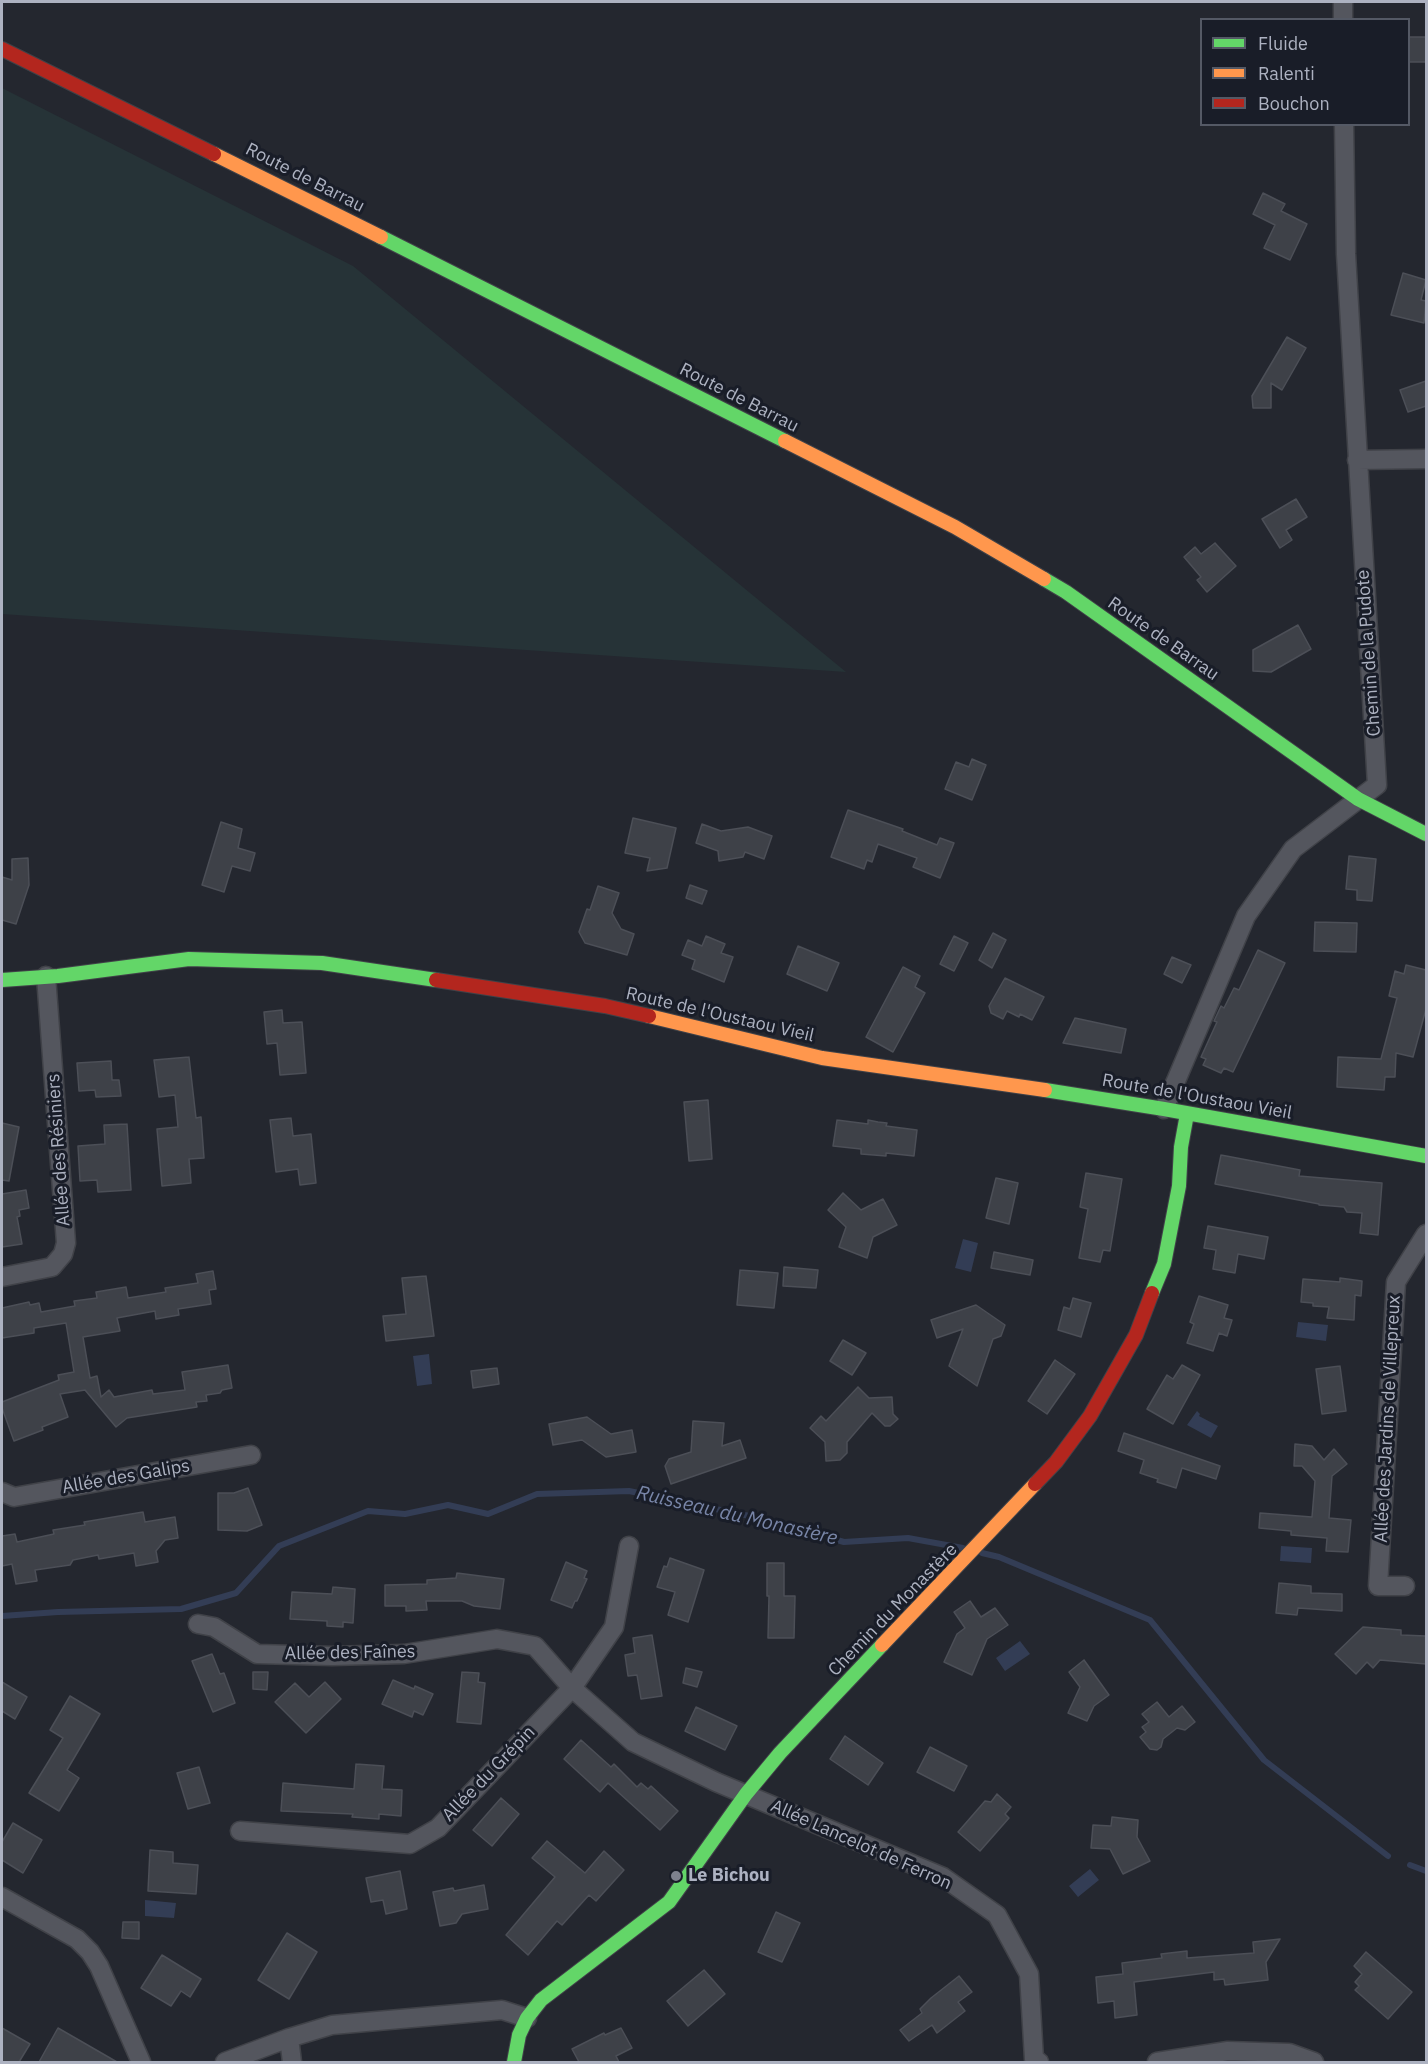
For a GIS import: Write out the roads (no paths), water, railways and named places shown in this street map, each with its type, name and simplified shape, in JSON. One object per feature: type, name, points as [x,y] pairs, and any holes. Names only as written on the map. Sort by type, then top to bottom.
[{"type":"street","points":[[1342,2],[1343,18]]},
{"type":"street","name":"Route de Barrau","points":[[2,49],[296,194],[955,527],[1066,592],[1358,799],[1426,834]]},
{"type":"street","name":"Chemin de la Pudote","points":[[1164,1109],[1246,916],[1293,849],[1377,785],[1346,254],[1344,126]]},
{"type":"street","points":[[1357,460],[1426,459]]},
{"type":"street","name":"Route de l'Oustaou Vieil","points":[[2,980],[189,960],[322,963],[605,1006],[822,1058],[1012,1084],[1426,1155]]},
{"type":"street","name":"Allée des Résiniers","points":[[2,1277],[52,1267],[63,1254],[66,1243],[46,976]]},
{"type":"street","name":"Chemin du Monastère","points":[[514,2062],[519,2035],[527,2018],[540,2000],[669,1902],[746,1794],[780,1753],[1056,1462],[1090,1416],[1137,1335],[1164,1264],[1179,1185],[1181,1147],[1187,1114]]},
{"type":"street","name":"Allée des Jardins de Villepreux","points":[[1405,1586],[1378,1586],[1396,1282],[1426,1234]]},
{"type":"street","name":"Allée des Galips","points":[[2,1492],[14,1497],[250,1455]]},
{"type":"street","name":"Allée du Grépin","points":[[240,1831],[410,1844],[438,1828],[572,1688],[614,1627],[629,1546]]},
{"type":"street","name":"Allée des Faînes","points":[[198,1624],[214,1627],[256,1654],[332,1656],[404,1654],[497,1639],[535,1646],[572,1688],[633,1742],[746,1794]]},
{"type":"street","name":"Allée Lancelot de Ferron","points":[[746,1794],[943,1877],[997,1915],[1029,1974],[1036,2061]]},
{"type":"street","points":[[2,1897],[77,1940],[90,1952],[99,1966],[141,2062]]},
{"type":"street","points":[[225,2062],[332,2025],[502,2010],[527,2018]]},
{"type":"street","points":[[289,2038],[292,2062]]},
{"type":"street","points":[[1157,2062],[1228,2051],[1289,2053],[1314,2062]]},
{"type":"water","points":[[963,1239],[978,1243],[971,1272],[955,1268]]},
{"type":"water","points":[[1298,1322],[1328,1325],[1326,1341],[1296,1337]]},
{"type":"water","points":[[429,1354],[432,1384],[417,1386],[413,1356]]},
{"type":"water","points":[[1197,1411],[1199,1416],[1218,1426],[1211,1438],[1187,1425]]},
{"type":"water","points":[[1281,1546],[1312,1548],[1311,1563],[1280,1561]]},
{"type":"water","points":[[1020,1641],[1030,1654],[1005,1671],[996,1658]]},
{"type":"water","points":[[1090,1869],[1099,1880],[1078,1897],[1069,1886]]},
{"type":"water","points":[[145,1900],[176,1903],[174,1918],[145,1916]]},
{"type":"waterway","name":"Ruisseau du Monastère","points":[[2,1616],[58,1612],[181,1609],[236,1593],[279,1546],[368,1511],[405,1514],[448,1505],[488,1514],[537,1494],[629,1491],[759,1518],[844,1542],[908,1538],[963,1548]]},
{"type":"waterway","name":"Ruisseau du Monastère","points":[[982,1553],[999,1557],[1150,1620],[1264,1760],[1388,1856]]},
{"type":"waterway","name":"Ruisseau du Monastère","points":[[1410,1865],[1426,1871]]},
{"type":"place","name":"Le Bichou","points":[[676,1876]]}]
